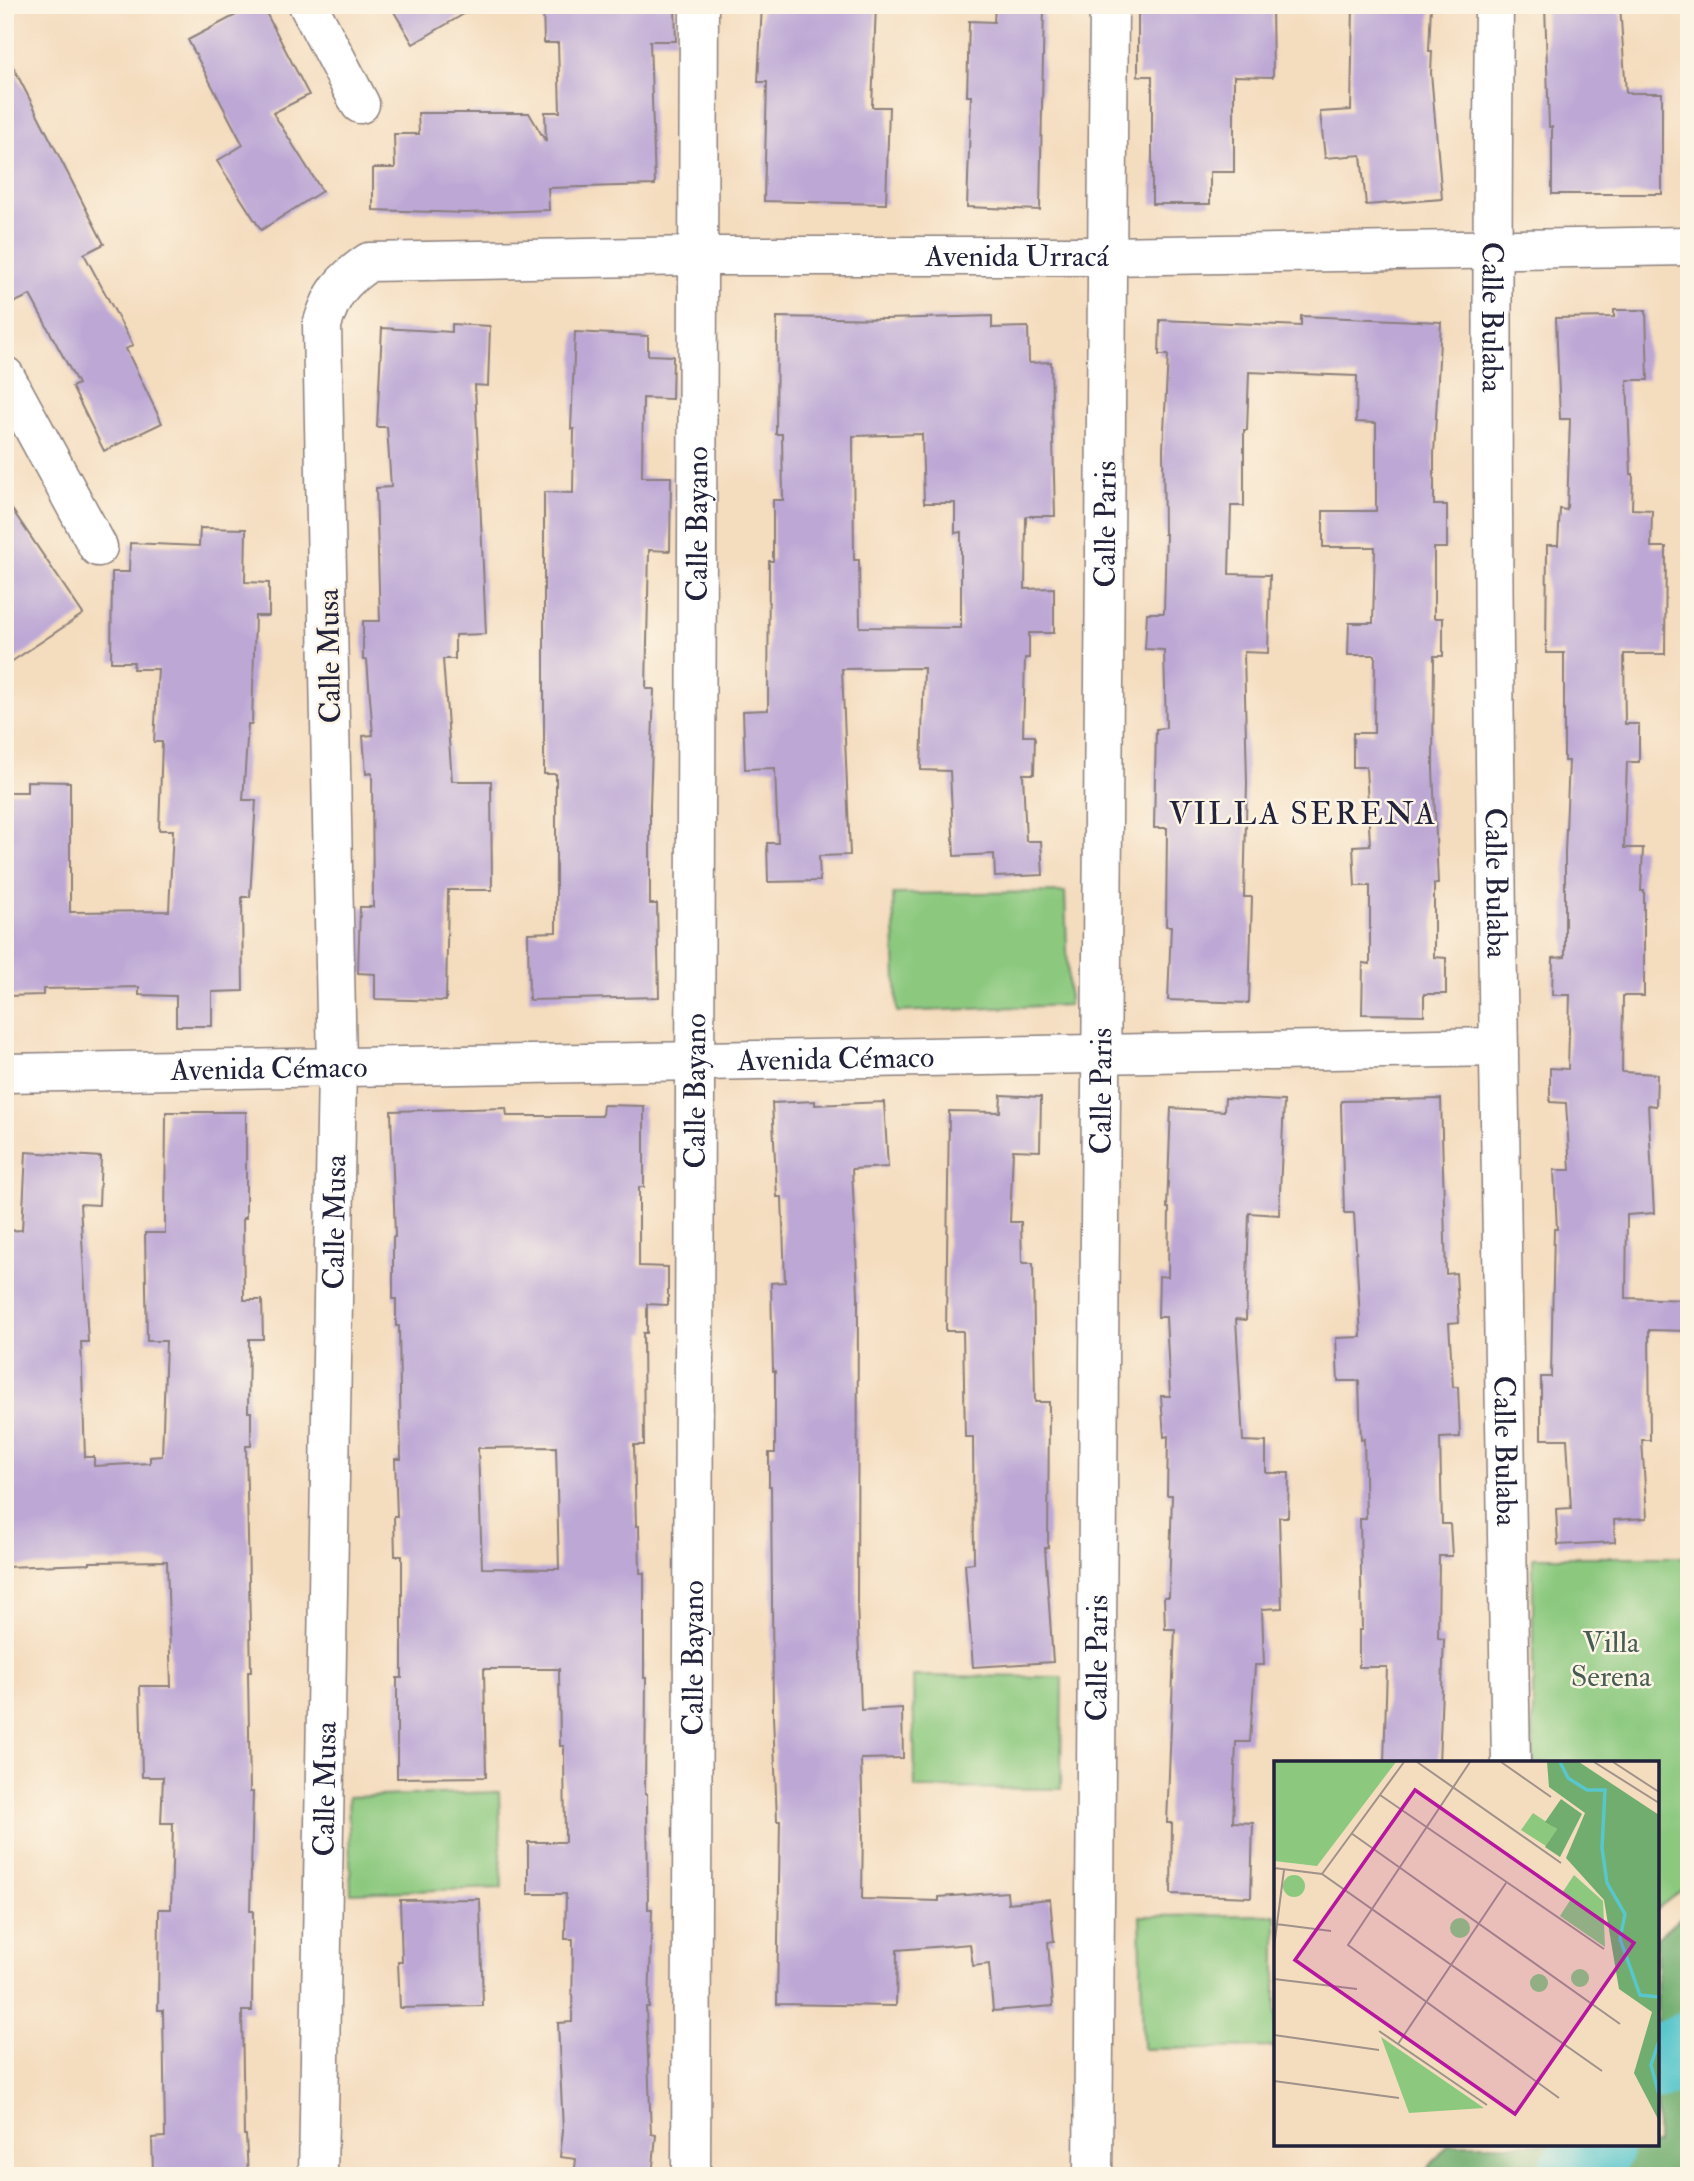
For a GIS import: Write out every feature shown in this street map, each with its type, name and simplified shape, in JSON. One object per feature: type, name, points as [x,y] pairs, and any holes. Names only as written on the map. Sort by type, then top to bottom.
[{"type":"street","points":[[308,5],[360,104]]},
{"type":"street","name":"Calle Bayano","points":[[691,2176],[699,5]]},
{"type":"street","name":"Calle Paris","points":[[1093,2176],[1109,5]]},
{"type":"street","name":"Calle Bulaba","points":[[1494,5],[1492,250],[1499,1047],[1511,1761]]},
{"type":"street","name":"Avenida Urracá","points":[[347,277],[369,262],[698,256],[1107,256],[1689,246]]},
{"type":"street","name":"Calle Musa","points":[[318,2176],[337,1066],[322,325],[331,299],[347,277]]},
{"type":"street","points":[[5,376],[98,547]]},
{"type":"street","name":"Avenida Cémaco","points":[[5,1073],[1499,1047]]},
{"type":"green space","points":[[1065,892],[1069,1005],[897,1012],[893,894]]},
{"type":"green space","name":"Villa Serena","points":[[1533,1557],[1689,1557],[1689,1884],[1659,1907],[1659,1761],[1533,1761]]},
{"type":"green space","points":[[913,1676],[1062,1677],[1061,1789],[915,1788]]},
{"type":"green space","points":[[499,1792],[502,1888],[351,1893],[348,1797]]},
{"type":"green space","points":[[1689,1910],[1689,2176],[1421,2176],[1447,2146],[1659,2146],[1659,1936]]},
{"type":"green space","points":[[1274,1915],[1274,2047],[1143,2049],[1140,1916]]},
{"type":"building","points":[[255,5],[262,5],[309,95],[273,113],[322,191],[261,230],[217,161],[243,145],[188,40]]},
{"type":"building","points":[[390,5],[479,5],[413,44]]},
{"type":"building","points":[[543,5],[675,5],[676,41],[650,41],[655,185],[548,188],[549,210],[466,213],[373,210],[373,168],[395,168],[394,134],[419,134],[418,113],[529,113],[546,142],[545,112],[560,112],[558,43],[544,43]]},
{"type":"building","points":[[762,5],[876,5],[872,107],[889,107],[886,204],[764,201],[767,82],[758,82]]},
{"type":"building","points":[[995,5],[1044,5],[1040,210],[967,207],[971,96],[967,96],[969,21],[994,22]]},
{"type":"building","points":[[1138,5],[1272,5],[1273,77],[1234,76],[1234,172],[1210,172],[1210,204],[1152,204],[1152,76],[1138,76]]},
{"type":"building","points":[[1353,5],[1431,5],[1429,51],[1432,51],[1431,73],[1442,199],[1366,205],[1361,155],[1325,158],[1320,112],[1351,110]]},
{"type":"building","points":[[1545,5],[1620,5],[1626,93],[1662,93],[1662,194],[1552,194],[1552,127],[1549,127]]},
{"type":"building","points":[[5,51],[104,244],[84,254],[133,345],[126,349],[162,423],[104,451],[72,387],[78,384],[30,295],[5,307]]},
{"type":"building","points":[[1614,310],[1646,310],[1648,380],[1627,380],[1633,474],[1632,509],[1652,510],[1651,547],[1666,547],[1665,654],[1624,654],[1625,724],[1639,724],[1639,762],[1627,762],[1624,848],[1643,848],[1641,891],[1644,891],[1644,996],[1623,996],[1622,1072],[1657,1074],[1656,1106],[1648,1105],[1654,1213],[1627,1215],[1626,1298],[1689,1300],[1688,1331],[1649,1330],[1650,1440],[1642,1440],[1647,1518],[1614,1520],[1615,1542],[1558,1545],[1556,1509],[1571,1508],[1567,1439],[1541,1439],[1541,1377],[1551,1377],[1554,1229],[1557,1229],[1554,1170],[1570,1170],[1566,1103],[1550,1102],[1550,1068],[1568,1069],[1570,995],[1552,995],[1553,958],[1565,957],[1565,852],[1569,761],[1564,761],[1564,653],[1546,653],[1547,545],[1558,545],[1560,509],[1567,510],[1570,419],[1560,419],[1556,318],[1614,317]]},
{"type":"building","points":[[992,316],[992,328],[1028,327],[1029,363],[1051,362],[1055,516],[1026,516],[1025,589],[1054,588],[1054,633],[1029,633],[1029,658],[1025,658],[1023,736],[1035,736],[1034,774],[1023,774],[1026,841],[1041,841],[1043,875],[995,877],[994,854],[954,856],[950,771],[921,770],[924,668],[842,669],[850,855],[819,856],[820,881],[768,882],[767,843],[778,843],[775,768],[745,769],[743,711],[768,710],[769,561],[773,561],[773,500],[783,500],[782,434],[776,434],[777,317],[886,319]],"holes":[[[922,434],[924,503],[955,503],[955,533],[961,532],[961,628],[860,627],[859,560],[854,560],[853,436]]]},
{"type":"building","points":[[1301,316],[1441,322],[1434,505],[1447,505],[1447,548],[1434,548],[1434,618],[1443,618],[1443,656],[1434,656],[1433,768],[1438,884],[1434,884],[1434,957],[1446,958],[1446,994],[1424,994],[1424,1015],[1362,1014],[1363,963],[1370,964],[1370,886],[1355,886],[1353,846],[1370,845],[1366,767],[1353,767],[1353,733],[1374,733],[1375,655],[1348,655],[1349,623],[1373,623],[1375,547],[1323,547],[1323,511],[1376,511],[1376,423],[1356,422],[1357,376],[1249,372],[1247,430],[1244,430],[1244,506],[1231,506],[1229,574],[1270,575],[1268,653],[1244,652],[1247,783],[1244,897],[1252,897],[1249,1003],[1168,1000],[1171,926],[1166,926],[1167,828],[1154,828],[1156,729],[1166,728],[1164,650],[1145,649],[1147,613],[1164,613],[1166,534],[1163,449],[1168,355],[1159,355],[1160,320],[1301,326]]},
{"type":"building","points":[[452,324],[490,326],[488,386],[475,385],[486,634],[455,635],[455,659],[443,659],[452,781],[491,781],[492,890],[448,890],[446,1001],[375,999],[375,974],[358,973],[360,907],[373,907],[372,773],[366,774],[363,736],[373,735],[367,660],[363,660],[363,621],[380,621],[376,488],[391,487],[387,427],[377,427],[382,328],[452,332]]},
{"type":"building","points":[[575,332],[648,336],[648,355],[673,356],[672,399],[643,398],[642,477],[671,477],[670,551],[649,550],[646,689],[654,689],[650,904],[657,904],[659,997],[529,1000],[528,933],[556,932],[556,774],[544,774],[544,492],[573,493],[574,429],[571,429]]},
{"type":"building","points":[[5,499],[83,614],[5,666]]},
{"type":"building","points":[[200,528],[246,529],[245,582],[269,583],[269,616],[255,616],[252,724],[248,724],[243,800],[256,800],[250,897],[242,897],[243,991],[212,992],[212,1026],[176,1026],[176,996],[139,995],[139,987],[43,989],[43,995],[5,996],[5,792],[27,792],[27,781],[70,782],[70,912],[169,911],[173,830],[159,830],[162,742],[154,742],[158,669],[133,669],[134,662],[111,662],[112,572],[129,572],[130,543],[199,546]]},
{"type":"building","points":[[1001,1095],[1041,1097],[1040,1151],[1013,1150],[1010,1222],[1021,1222],[1022,1263],[1033,1263],[1035,1402],[1049,1402],[1048,1548],[1045,1548],[1053,1662],[973,1667],[965,1564],[974,1563],[973,1437],[965,1437],[963,1331],[946,1331],[949,1111],[1000,1112]]},
{"type":"building","points":[[1225,1098],[1284,1101],[1279,1215],[1249,1213],[1246,1320],[1236,1319],[1243,1441],[1266,1442],[1266,1473],[1289,1473],[1288,1517],[1279,1517],[1282,1608],[1262,1609],[1264,1665],[1255,1665],[1250,1742],[1236,1742],[1233,1822],[1253,1823],[1251,1897],[1171,1894],[1172,1823],[1167,1823],[1175,1629],[1165,1629],[1164,1597],[1169,1597],[1172,1495],[1167,1495],[1168,1436],[1164,1437],[1161,1396],[1170,1396],[1166,1317],[1158,1317],[1159,1276],[1168,1277],[1167,1208],[1171,1108],[1224,1111]]},
{"type":"building","points":[[1441,1099],[1446,1274],[1456,1273],[1459,1322],[1449,1323],[1453,1387],[1458,1387],[1460,1437],[1440,1438],[1442,1524],[1450,1524],[1452,1556],[1439,1556],[1438,1638],[1444,1639],[1439,1761],[1384,1761],[1387,1667],[1359,1667],[1359,1630],[1362,1630],[1360,1519],[1366,1519],[1364,1439],[1361,1440],[1359,1381],[1338,1381],[1336,1338],[1361,1337],[1354,1213],[1344,1213],[1342,1101]]},
{"type":"building","points":[[815,1101],[815,1105],[884,1102],[888,1167],[852,1169],[858,1295],[857,1601],[861,1710],[902,1708],[903,1758],[861,1759],[862,1899],[939,1901],[939,1897],[1007,1892],[1008,1903],[1050,1899],[1054,1941],[1048,1942],[1053,2006],[993,2011],[989,1964],[973,1966],[970,1944],[897,1950],[896,2006],[777,2004],[780,1821],[777,1821],[773,1715],[769,1453],[775,1453],[771,1283],[785,1282],[782,1197],[777,1197],[772,1103]]},
{"type":"building","points":[[603,1105],[644,1106],[644,1187],[639,1187],[639,1266],[668,1267],[668,1305],[647,1304],[647,1333],[643,1333],[644,1445],[634,1445],[636,1526],[639,1526],[640,1573],[644,1573],[645,1794],[648,1909],[652,1909],[649,2007],[646,2007],[651,2134],[656,2135],[652,2176],[574,2176],[576,2159],[560,2157],[563,2131],[558,2023],[572,2022],[573,1939],[565,1939],[566,1894],[528,1894],[528,1842],[565,1842],[564,1746],[560,1746],[559,1669],[484,1669],[486,1777],[397,1778],[397,1678],[402,1678],[402,1556],[395,1556],[394,1516],[397,1516],[395,1459],[401,1459],[399,1326],[396,1326],[396,1299],[393,1299],[395,1237],[391,1111],[506,1108],[507,1116],[602,1116]],"holes":[[[556,1447],[559,1569],[482,1568],[478,1448]]]},
{"type":"building","points":[[166,1112],[246,1112],[244,1300],[262,1300],[263,1339],[249,1339],[248,1412],[251,1412],[251,1446],[246,1446],[251,1672],[248,1672],[250,1792],[253,1792],[250,1911],[253,1911],[252,2011],[242,2011],[244,2135],[248,2176],[179,2176],[179,2171],[153,2172],[152,2138],[165,2137],[163,2010],[158,2010],[159,1909],[171,1909],[173,1823],[161,1823],[163,1777],[142,1777],[140,1686],[171,1686],[167,1561],[5,1567],[5,1231],[22,1230],[26,1152],[101,1157],[99,1205],[80,1204],[88,1342],[81,1342],[85,1457],[94,1457],[94,1466],[150,1463],[150,1457],[162,1456],[166,1341],[147,1341],[145,1233],[165,1233]]},
{"type":"building","points":[[480,1899],[483,2006],[400,2008],[400,1900]]},
{"type":"waterway","points":[[1659,2062],[1689,2049]]},
{"type":"waterway","points":[[1574,2176],[1596,2146]]},
{"type":"district","name":"VILLA SERENA","points":[[1303,813]]}]
